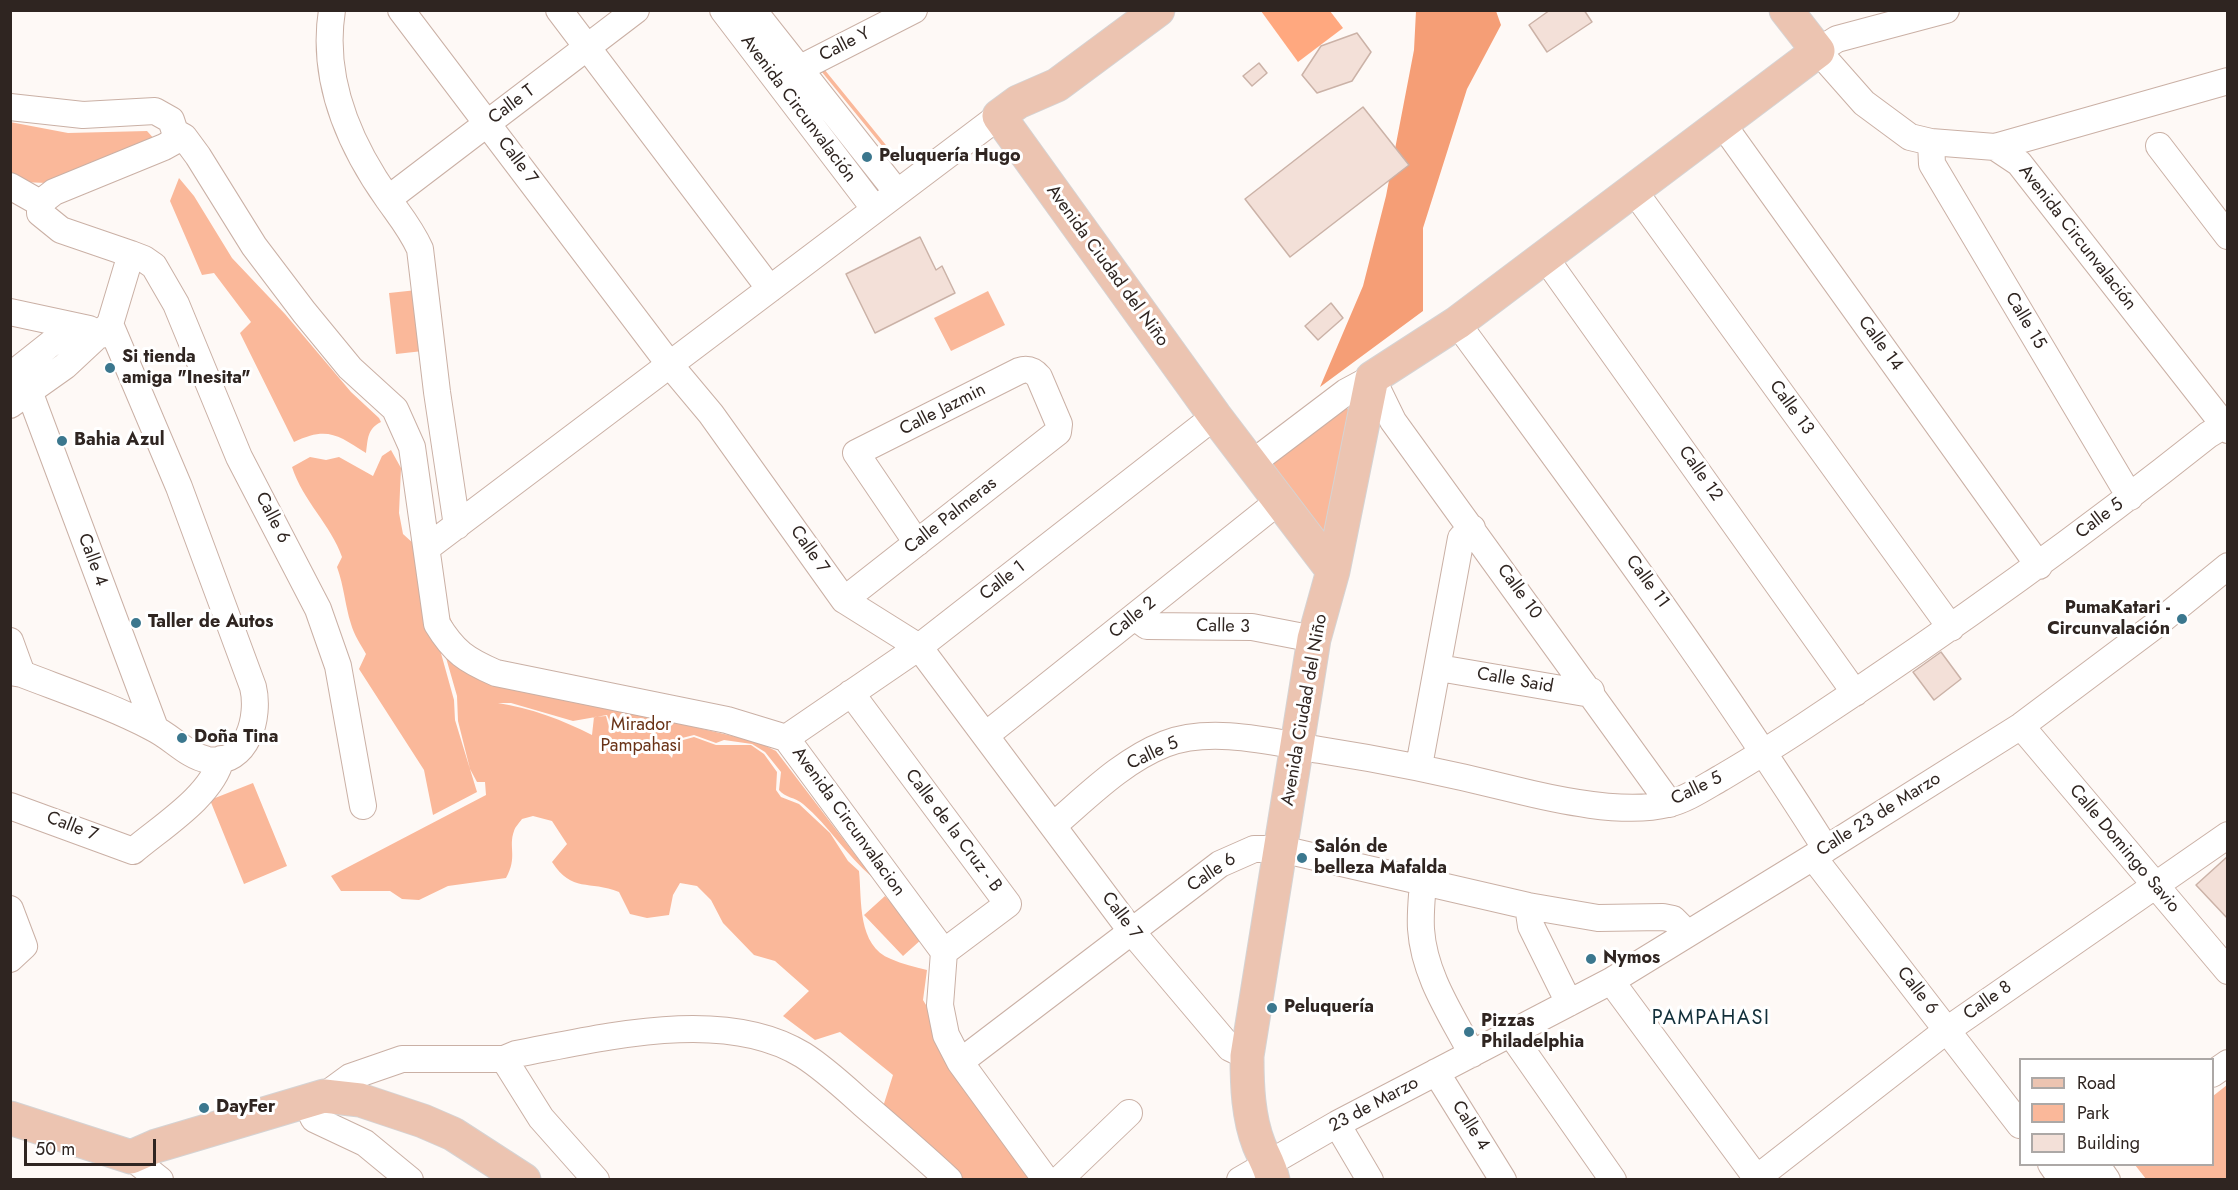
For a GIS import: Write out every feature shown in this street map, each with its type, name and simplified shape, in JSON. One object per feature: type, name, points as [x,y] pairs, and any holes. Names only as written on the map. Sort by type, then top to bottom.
[{"type":"main road","name":"Avenida Circunvalación","points":[[1786,10],[1818,51]]},
{"type":"main road","points":[[1008,109],[1044,68],[1141,13]]},
{"type":"main road","points":[[1333,571],[1372,378],[1457,323],[1632,188],[1818,51]]},
{"type":"main road","name":"Avenida Ciudad del Niño","points":[[1008,109],[1215,416],[1333,571],[1314,639],[1247,1056],[1251,1109],[1259,1144],[1271,1170]]},
{"type":"main road","points":[[10,1118],[131,1157],[156,1146],[314,1099],[360,1100],[423,1121],[453,1134],[524,1179]]},
{"type":"street","points":[[332,10],[332,60],[341,115],[356,148],[388,199],[411,229],[420,249],[437,392],[457,526]]},
{"type":"street","name":"Calle 7","points":[[401,10],[670,365],[711,414],[844,600],[919,647],[1132,932],[1230,1048],[1247,1056]]},
{"type":"street","points":[[559,10],[770,289]]},
{"type":"street","name":"Calle T","points":[[388,199],[636,10]]},
{"type":"street","name":"Avenida Circunvalación","points":[[723,10],[788,74],[896,191]]},
{"type":"street","name":"Avenida Circunvalación","points":[[753,10],[788,74],[874,208]]},
{"type":"street","name":"Calle Y","points":[[788,74],[914,10]]},
{"type":"street","points":[[1818,51],[1837,39],[1946,10]]},
{"type":"street","name":"Avenida Circunvalación","points":[[1818,51],[1864,103],[1891,125],[1910,136],[1931,142],[1995,147],[2019,163],[2226,426]]},
{"type":"street","points":[[1995,147],[2228,81]]},
{"type":"street","name":"Avenida Circunvalacion","points":[[10,107],[83,115],[155,111],[171,120],[175,132],[184,137],[198,156],[254,246],[304,312],[350,368],[395,408],[412,447],[428,547],[437,624],[450,645],[468,661],[496,673],[727,720],[786,738],[944,952]]},
{"type":"street","points":[[428,547],[896,191],[1008,109]]},
{"type":"street","name":"Calle 14","points":[[1721,122],[2039,566]]},
{"type":"street","points":[[10,186],[40,203],[54,192],[164,147],[173,142],[175,132]]},
{"type":"street","name":"Calle 15","points":[[1931,142],[1932,164],[2130,497]]},
{"type":"street","points":[[2159,147],[2228,236]]},
{"type":"street","name":"Calle 13","points":[[1632,188],[1951,628]]},
{"type":"street","name":"Calle 6","points":[[40,203],[39,213],[61,230],[131,254],[154,266],[176,304],[239,457],[318,609],[338,666],[363,806]]},
{"type":"street","points":[[17,391],[65,366],[105,330],[131,254]]},
{"type":"street","name":"Calle 12","points":[[1544,256],[1855,693]]},
{"type":"street","points":[[10,312],[73,326],[105,330]]},
{"type":"street","name":"Calle 11","points":[[1457,323],[1660,600],[1765,752],[1820,853]]},
{"type":"street","points":[[17,391],[73,326]]},
{"type":"street","points":[[10,641],[16,673],[155,728],[196,756],[209,760],[221,759],[240,749],[255,719],[256,702],[179,487],[105,330]]},
{"type":"street","name":"Calle Palmeras","points":[[844,600],[1058,432],[1059,424],[1039,377],[1031,370]]},
{"type":"street","name":"Calle Jazmin","points":[[917,543],[856,453],[1019,372],[1031,370]]},
{"type":"street","points":[[1251,464],[1346,392],[1372,378]]},
{"type":"street","name":"Calle 10","points":[[1372,378],[1393,421],[1591,691],[1670,804]]},
{"type":"street","name":"Calle 4","points":[[17,391],[155,728]]},
{"type":"street","name":"Calle 1","points":[[786,738],[919,647],[1215,416]]},
{"type":"street","name":"Calle 5","points":[[1054,825],[1115,773],[1166,743],[1189,738],[1234,737],[1419,766],[1583,804],[1648,807],[1670,804],[1706,787],[1765,752],[1951,628],[2039,566],[2208,435],[2226,426]]},
{"type":"street","name":"Calle 2","points":[[986,735],[1279,501]]},
{"type":"street","points":[[1419,766],[1439,668],[1461,538],[1472,528]]},
{"type":"street","name":"Calle 23 de Marzo","points":[[1511,1034],[1611,981],[2021,726],[2228,566]]},
{"type":"street","name":"Calle 3","points":[[1135,617],[1147,626],[1252,627],[1314,639]]},
{"type":"street","name":"Calle Said","points":[[1439,668],[1585,693],[1591,691]]},
{"type":"street","name":"Calle de la Cruz - B","points":[[850,693],[1008,904],[944,952]]},
{"type":"street","name":"Calle Domingo Savio","points":[[2021,726],[2228,971]]},
{"type":"street","name":"Calle 7","points":[[10,806],[133,851],[205,790],[217,773],[221,759]]},
{"type":"street","name":"Calle 8","points":[[1758,1179],[1947,1030],[2228,835]]},
{"type":"street","name":"Calle 6","points":[[960,1062],[1220,864],[1254,849],[1281,849],[1528,906],[1598,918],[1663,917],[1673,919],[1687,933]]},
{"type":"street","name":"Calle 6","points":[[1820,853],[1947,1030],[2019,1124]]},
{"type":"street","points":[[1423,882],[1421,928],[1426,957],[1433,981],[1472,1054]]},
{"type":"street","points":[[1528,906],[1531,926],[1569,1003]]},
{"type":"street","points":[[10,909],[24,946],[10,959]]},
{"type":"street","points":[[944,952],[940,1005],[946,1035],[960,1062],[1046,1179]]},
{"type":"street","points":[[1611,981],[1758,1179]]},
{"type":"street","points":[[410,1179],[366,1143],[314,1119],[314,1099],[350,1077],[402,1059],[504,1059],[516,1054],[576,1042],[676,1027],[753,1036],[774,1041],[802,1054],[831,1075],[950,1179]]},
{"type":"street","points":[[1511,1034],[1613,1179]]},
{"type":"street","name":"23 de Marzo","points":[[1240,1179],[1271,1170],[1337,1124],[1511,1034]]},
{"type":"street","points":[[504,1059],[541,1118],[596,1179]]},
{"type":"street","points":[[2214,1073],[2228,1063]]},
{"type":"street","name":"Calle 4","points":[[1436,1072],[1503,1179]]},
{"type":"street","points":[[1059,1179],[1129,1113]]},
{"type":"street","points":[[1337,1124],[1371,1179]]},
{"type":"street","points":[[131,1157],[160,1179]]},
{"type":"street","points":[[2052,1166],[2062,1179]]},
{"type":"street","points":[[2067,1179],[2086,1166]]},
{"type":"street","points":[[2097,1166],[2107,1179]]},
{"type":"green space","points":[[811,53],[890,150],[888,153],[808,55]]},
{"type":"green space","points":[[10,122],[68,133],[147,131],[157,142],[47,183],[21,182],[11,178]]},
{"type":"green space","points":[[179,178],[194,196],[232,258],[285,314],[351,392],[379,418],[381,422],[373,428],[369,435],[366,453],[348,441],[332,435],[315,434],[294,442],[240,333],[251,322],[214,273],[202,275],[170,201]]},
{"type":"green space","points":[[417,290],[423,351],[396,354],[389,293]]},
{"type":"green space","points":[[988,291],[1005,325],[951,351],[934,318]]},
{"type":"green space","points":[[1344,406],[1349,410],[1326,530],[1320,532],[1271,466],[1272,459]]},
{"type":"green space","points":[[391,450],[401,468],[399,513],[403,534],[414,544],[429,610],[454,700],[455,720],[477,792],[433,815],[424,770],[359,669],[366,654],[349,617],[337,567],[342,557],[331,534],[303,491],[292,467],[310,457],[326,460],[339,457],[373,476],[382,456]]},
{"type":"green space","name":"Mirador Pampahasi","points":[[430,575],[470,660],[542,691],[758,742],[776,751],[873,878],[812,813],[800,802],[784,795],[779,790],[781,772],[765,752],[752,744],[724,740],[716,743],[694,735],[670,741],[662,747],[672,758],[676,742],[694,737],[716,745],[751,745],[764,754],[777,772],[776,790],[781,797],[799,804],[830,833],[848,861],[859,871],[863,921],[872,944],[880,953],[891,959],[927,970],[923,1000],[991,1113],[1036,1179],[932,1179],[876,1129],[893,1075],[840,1032],[815,1040],[783,1016],[809,991],[775,961],[754,955],[723,923],[711,900],[697,886],[680,883],[673,895],[669,915],[647,918],[630,914],[619,892],[574,882],[567,878],[552,862],[567,844],[552,821],[533,816],[522,819],[512,837],[512,858],[510,871],[506,878],[448,886],[419,900],[402,899],[390,891],[341,891],[331,876],[486,795],[485,782],[477,782],[470,769],[458,721],[457,696],[432,609]],"holes":[[[498,703],[511,703],[573,721],[594,717],[592,735],[546,715]],[[607,715],[613,729],[611,734],[606,716],[597,717]]]},
{"type":"green space","points":[[253,783],[287,866],[244,884],[210,800]]},
{"type":"green space","points":[[885,896],[923,938],[903,956],[864,915]]},
{"type":"green space","points":[[2227,1085],[2227,1179],[2146,1179],[2136,1166],[2214,1166],[2214,1095]]},
{"type":"shaded area","points":[[1261,11],[1330,11],[1343,28],[1298,62]]},
{"type":"shaded area","points":[[1416,11],[1496,11],[1501,25],[1467,89],[1423,228],[1423,311],[1320,387],[1363,286],[1386,196],[1414,50]]},
{"type":"building","points":[[1550,10],[1584,10],[1592,22],[1547,52],[1529,25]]},
{"type":"building","points":[[1357,33],[1371,52],[1352,81],[1317,93],[1302,75],[1321,46]]},
{"type":"building","points":[[1259,63],[1267,73],[1252,86],[1243,76]]},
{"type":"building","points":[[1363,107],[1409,165],[1290,257],[1245,199]]},
{"type":"building","points":[[920,237],[936,270],[942,266],[955,293],[875,333],[846,274]]},
{"type":"building","points":[[1331,303],[1343,318],[1318,340],[1305,326]]},
{"type":"building","points":[[1941,652],[1961,679],[1934,700],[1913,672]]},
{"type":"building","points":[[2228,856],[2228,919],[2196,885]]},
{"type":"place","name":"Peluquería Hugo","points":[[867,157]]},
{"type":"place","name":"Si tienda amiga \"Inesita\"","points":[[110,368]]},
{"type":"place","name":"Bahia Azul","points":[[62,441]]},
{"type":"place","name":"PumaKatari - Circunvalación","points":[[2182,619]]},
{"type":"place","name":"Taller de Autos","points":[[136,623]]},
{"type":"place","name":"Doña Tina","points":[[182,738]]},
{"type":"place","name":"Salón de belleza Mafalda","points":[[1302,858]]},
{"type":"place","name":"Nymos","points":[[1591,959]]},
{"type":"place","name":"Peluquería","points":[[1272,1008]]},
{"type":"place","name":"Pizzas Philadelphia","points":[[1469,1032]]},
{"type":"place","name":"DayFer","points":[[204,1108]]},
{"type":"district","name":"PAMPAHASI","points":[[1711,1019]]}]
